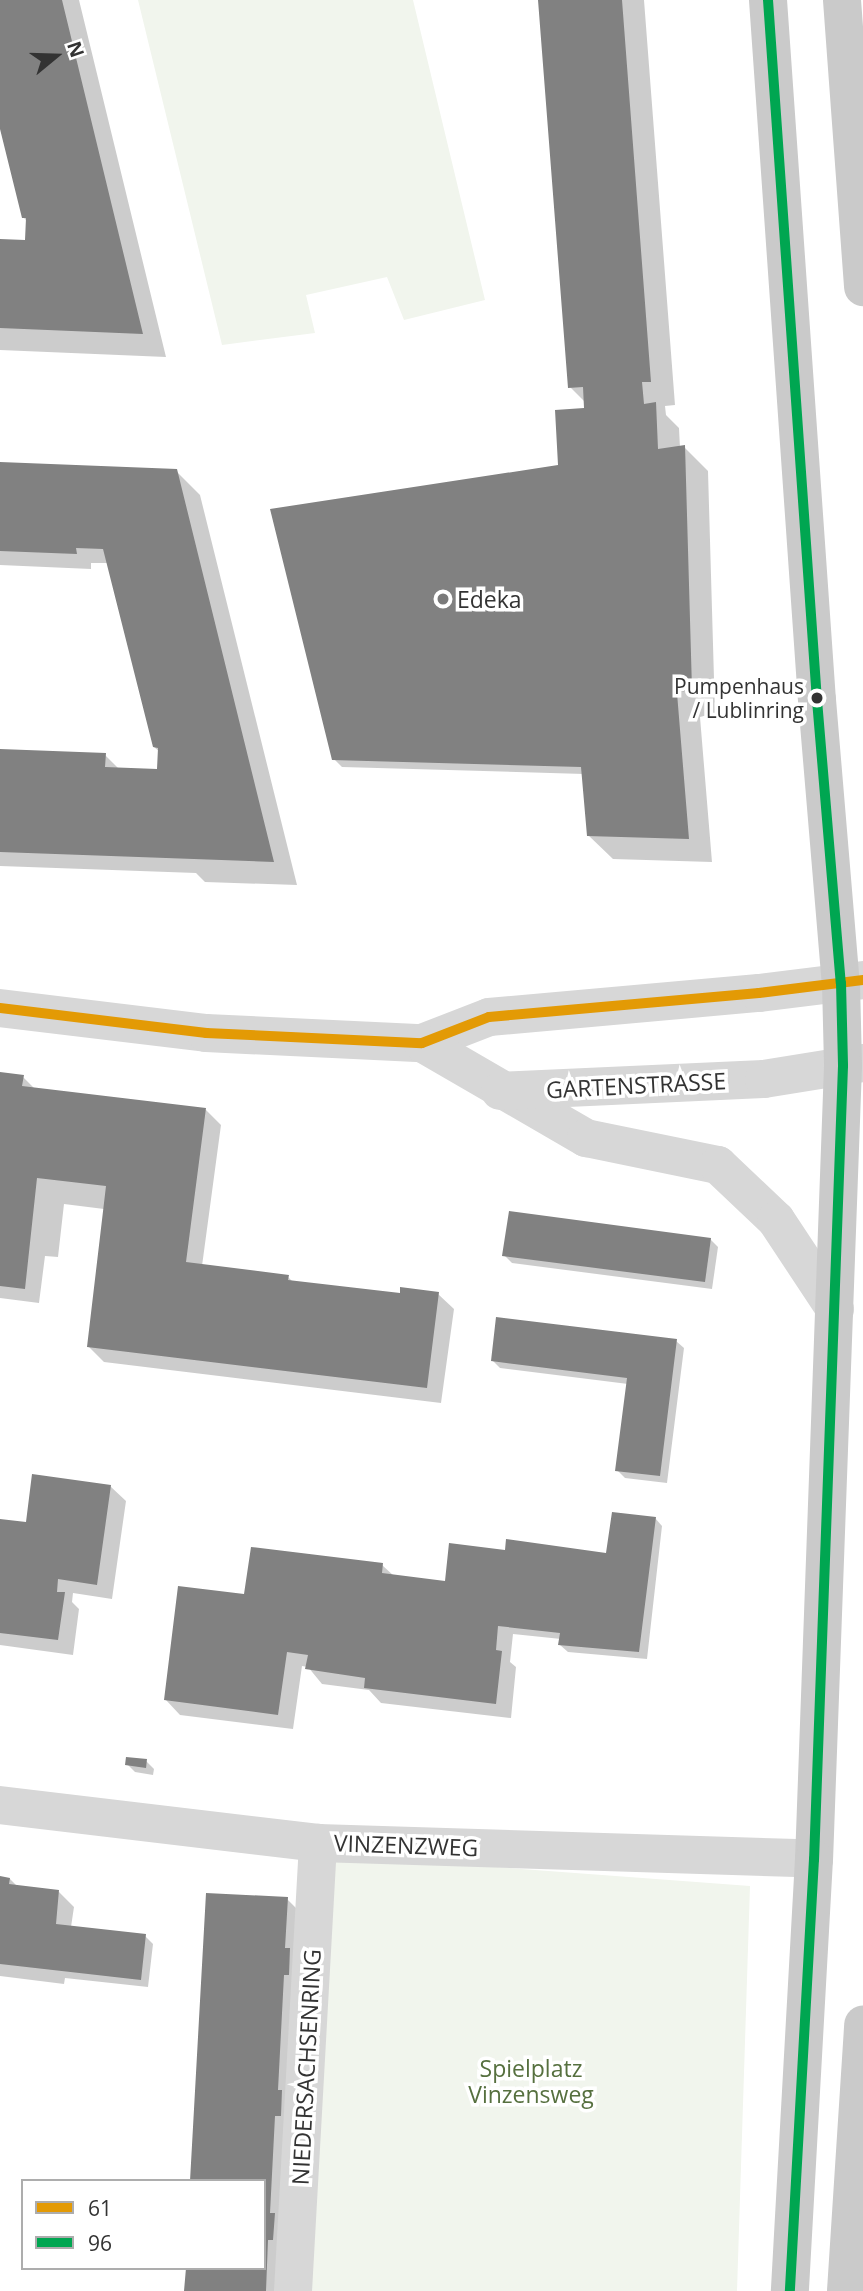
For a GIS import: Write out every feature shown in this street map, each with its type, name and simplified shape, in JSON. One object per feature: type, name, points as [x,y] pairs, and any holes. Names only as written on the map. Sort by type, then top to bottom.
[{"type":"main road","points":[[768,0],[817,700],[852,981],[853,1065],[835,1309],[814,1859],[790,2291]]},
{"type":"main road","points":[[842,0],[858,165],[863,287]]},
{"type":"main road","points":[[846,2291],[860,2129],[863,2025]]},
{"type":"street","points":[[0,1009],[206,1032],[422,1043],[489,1017],[852,981]]},
{"type":"street","points":[[422,1043],[500,1091],[586,1138],[718,1165],[776,1220],[835,1309]]},
{"type":"street","name":"GARTENSTRASSE","points":[[500,1091],[764,1079],[853,1065]]},
{"type":"street","name":"VINZENZWEG","points":[[0,1805],[318,1843],[814,1859]]},
{"type":"street","name":"NIEDERSACHSENRING","points":[[293,2291],[318,1843]]},
{"type":"green space","points":[[138,0],[413,0],[485,300],[404,320],[387,277],[306,295],[315,333],[222,345]]},
{"type":"green space","name":"Spielplatz Vinzensweg","points":[[335,1855],[750,1886],[737,2291],[307,2291]]},
{"type":"building","points":[[0,0],[62,0],[143,334],[0,328],[0,239],[25,240],[26,218],[22,218],[0,129]]},
{"type":"building","points":[[538,0],[622,0],[651,382],[642,382],[644,404],[656,402],[658,449],[685,445],[692,689],[677,693],[689,839],[587,836],[581,767],[332,760],[270,509],[558,465],[555,410],[584,408],[583,387],[568,388]]},
{"type":"building","points":[[0,462],[177,469],[274,862],[0,852],[0,749],[106,753],[105,767],[157,769],[158,748],[153,747],[103,549],[76,548],[77,554],[0,551]]},
{"type":"building","points":[[0,1072],[24,1075],[22,1086],[206,1108],[186,1262],[289,1275],[288,1280],[400,1293],[400,1287],[439,1292],[427,1388],[87,1347],[106,1186],[37,1178],[25,1289],[0,1286]]},
{"type":"building","points":[[509,1211],[711,1238],[705,1282],[502,1256]]},
{"type":"building","points":[[496,1317],[677,1339],[660,1476],[615,1471],[627,1378],[491,1361]]},
{"type":"building","points":[[32,1474],[111,1485],[97,1585],[58,1579],[57,1592],[65,1592],[58,1640],[0,1633],[0,1519],[26,1522]]},
{"type":"building","points":[[612,1512],[656,1517],[639,1652],[558,1645],[560,1633],[498,1626],[496,1650],[502,1651],[496,1704],[364,1688],[365,1678],[305,1669],[308,1655],[287,1652],[278,1715],[164,1700],[178,1586],[244,1594],[251,1547],[383,1563],[382,1573],[445,1581],[449,1543],[505,1550],[506,1539],[606,1553]]},
{"type":"building","points":[[126,1757],[147,1759],[146,1768],[125,1765]]},
{"type":"building","points":[[0,1876],[10,1878],[9,1884],[59,1890],[56,1924],[146,1934],[141,1980],[0,1964]]},
{"type":"building","points":[[206,1893],[288,1897],[285,1948],[290,1948],[289,1975],[284,1975],[278,2090],[282,2090],[281,2116],[275,2116],[270,2213],[275,2213],[273,2240],[268,2240],[266,2291],[184,2291],[186,2270],[266,2270],[266,2179],[190,2179]]},
{"type":"transit line","name":"96","points":[[768,0],[817,700],[841,983],[843,1066],[814,1859],[790,2291]]},
{"type":"transit line","name":"61","points":[[0,1008],[206,1033],[422,1043],[489,1017],[759,993],[863,980]]},
{"type":"place","name":"Edeka","points":[[443,599]]},
{"type":"place","name":"Pumpenhaus / Lublinring","points":[[817,698]]}]
